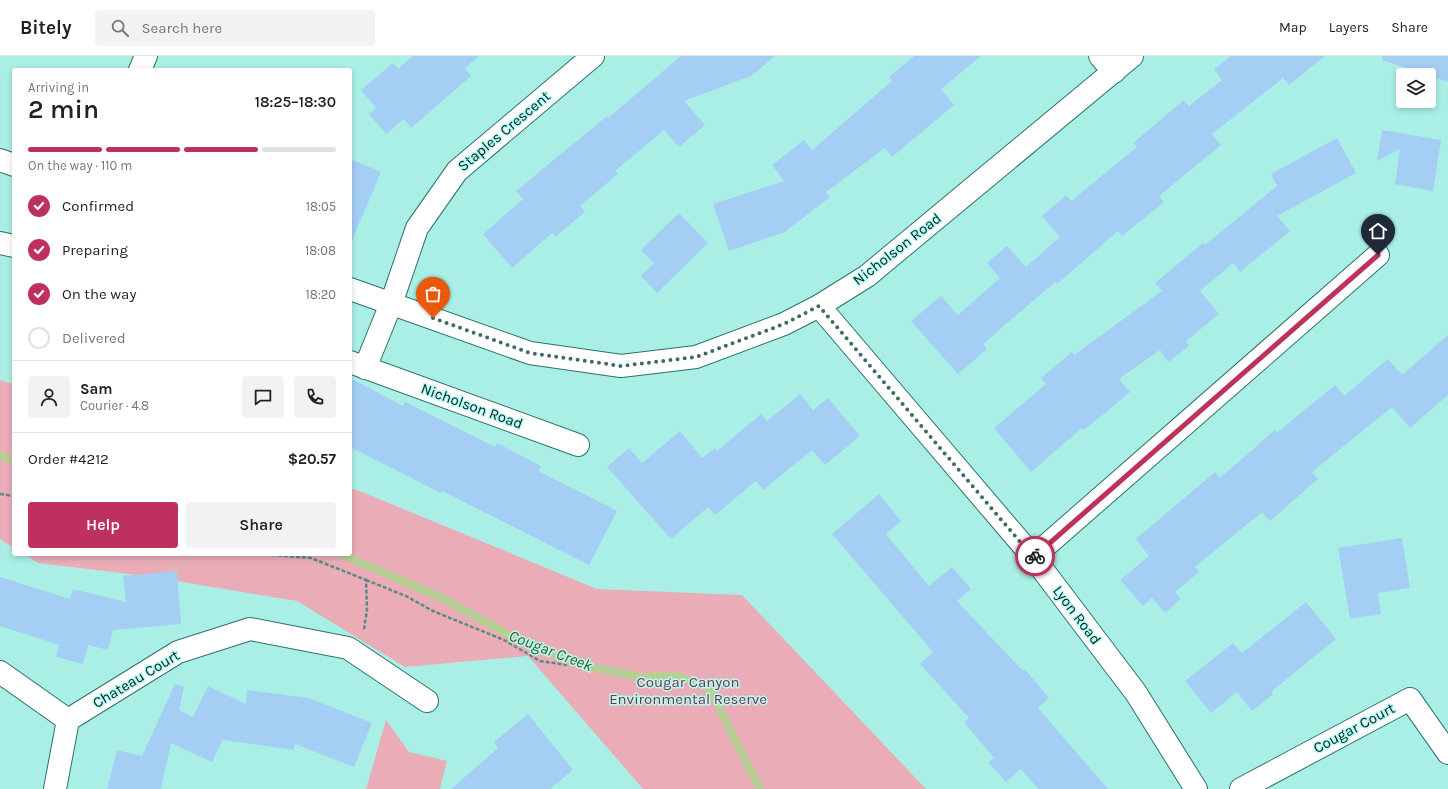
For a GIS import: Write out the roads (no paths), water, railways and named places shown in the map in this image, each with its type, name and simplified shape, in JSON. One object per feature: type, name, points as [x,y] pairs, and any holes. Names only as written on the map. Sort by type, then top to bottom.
[{"type":"street","points":[[141,68],[146,56]]},
{"type":"street","name":"Staples Crescent","points":[[391,304],[417,228],[456,171],[592,56]]},
{"type":"street","name":"Nicholson Road","points":[[352,290],[530,353],[621,366],[696,357],[784,324],[819,306],[867,276],[1107,64],[1132,56]]},
{"type":"street","points":[[0,160],[12,164]]},
{"type":"street","points":[[0,243],[12,246]]},
{"type":"street","points":[[1033,557],[1378,255]]},
{"type":"street","name":"Nicholson Road","points":[[391,304],[358,365],[578,445]]},
{"type":"street","name":"Lyon Road","points":[[819,306],[1033,557],[1136,693],[1196,789]]},
{"type":"street","name":"Chateau Court","points":[[68,720],[178,652],[250,629],[348,648],[427,701]]},
{"type":"street","points":[[0,672],[68,720],[55,789]]},
{"type":"street","name":"Cougar Court","points":[[1241,789],[1410,699],[1448,753]]},
{"type":"waterway","name":"Cougar Creek","points":[[0,455],[12,460]]},
{"type":"waterway","name":"Cougar Creek","points":[[346,556],[442,598],[524,643],[586,666],[641,677],[676,675],[709,688],[760,789]]},
{"type":"park label","name":"Cougar Canyon Environmental Reserve","points":[[688,690]]}]
